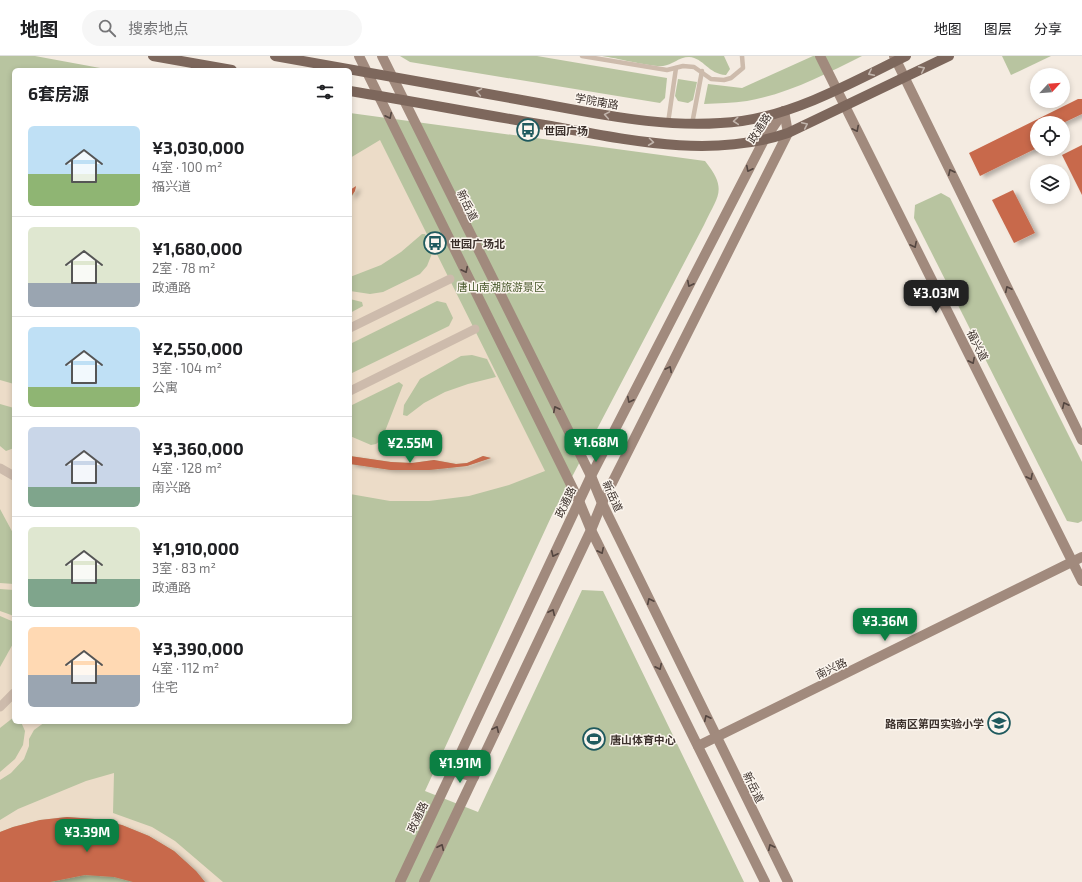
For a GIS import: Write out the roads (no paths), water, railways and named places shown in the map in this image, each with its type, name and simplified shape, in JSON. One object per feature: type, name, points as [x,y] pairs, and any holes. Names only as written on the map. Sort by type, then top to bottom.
[{"type":"main road","points":[[153,56],[221,68]]},
{"type":"main road","name":"学院南路","points":[[274,56],[340,68]]},
{"type":"main road","points":[[359,56],[765,882]]},
{"type":"main road","name":"新岳道","points":[[382,56],[403,101],[591,476],[602,502],[788,882]]},
{"type":"main road","name":"福兴道","points":[[820,56],[1082,581]]},
{"type":"main road","points":[[352,91],[600,135],[682,145],[721,147],[763,142],[788,133],[949,56]]},
{"type":"main road","points":[[899,58],[905,78],[1082,440]]},
{"type":"main road","name":"学院南路","points":[[352,70],[392,76],[612,116],[692,125],[743,121],[784,111],[837,89],[899,58]]},
{"type":"main road","name":"政通路","points":[[784,111],[788,133]]},
{"type":"main road","name":"政通路","points":[[400,882],[591,476],[763,142],[784,111]]},
{"type":"main road","points":[[424,882],[591,530],[602,502],[788,133]]},
{"type":"main road","name":"南兴路","points":[[698,746],[1082,557]]},
{"type":"main road","points":[[452,771],[474,777]]},
{"type":"street","points":[[352,327],[450,279]]},
{"type":"street","points":[[352,390],[475,329]]},
{"type":"street","points":[[2,470],[12,475]]},
{"type":"street","points":[[0,707],[12,695]]},
{"type":"lane","points":[[582,56],[667,70],[688,66],[702,71],[711,79],[724,80],[731,78],[743,68],[742,56]]},
{"type":"lane","points":[[668,123],[676,68]]},
{"type":"lane","points":[[692,125],[702,71]]},
{"type":"place","name":"世园广场","points":[[528,130]]},
{"type":"place","name":"世园广场北","points":[[435,243]]},
{"type":"place","name":"路南区第四实验小学","points":[[999,723]]},
{"type":"place","name":"唐山体育中心","points":[[594,739]]},
{"type":"park label","name":"唐山南湖旅游景区","points":[[501,286]]}]
